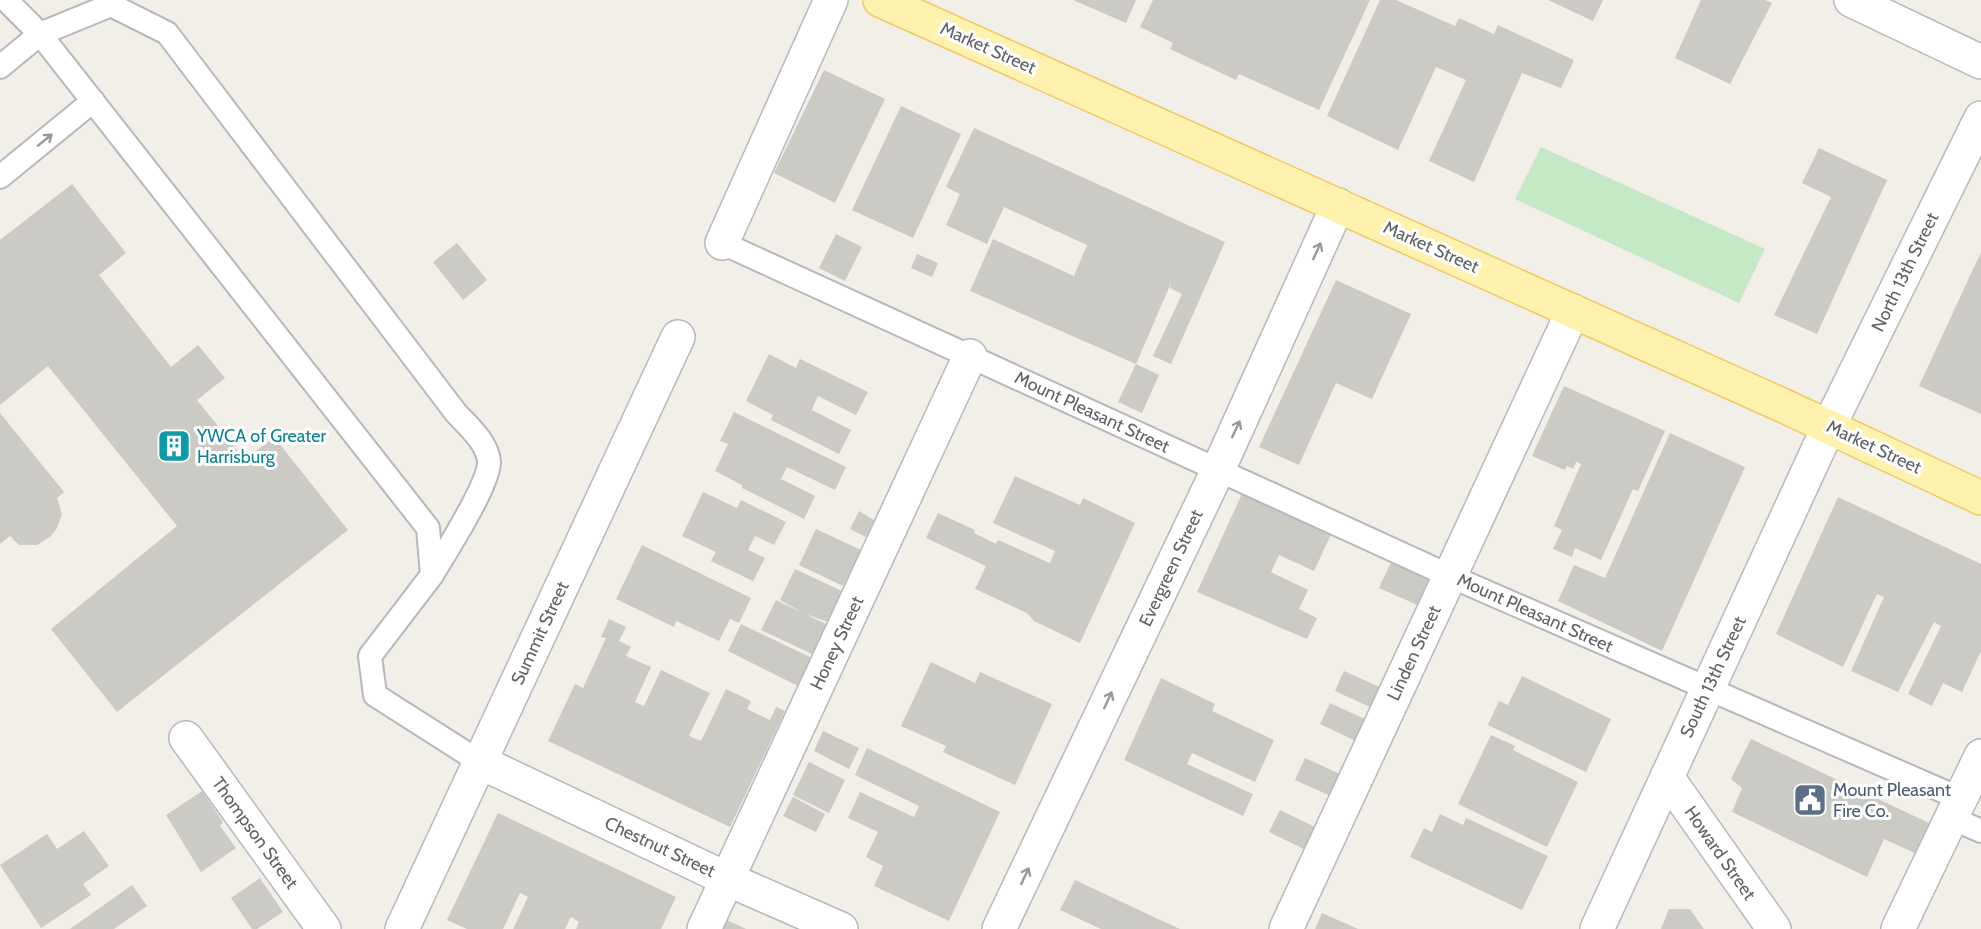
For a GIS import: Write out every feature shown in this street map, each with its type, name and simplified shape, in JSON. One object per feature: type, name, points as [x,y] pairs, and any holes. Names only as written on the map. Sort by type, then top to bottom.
[{"type":"main road","name":"Market Street","points":[[880,0],[1829,426],[1981,498]]},
{"type":"street","name":"Mount Pleasant Street","points":[[722,243],[831,0]]},
{"type":"street","points":[[1851,0],[1981,62]]},
{"type":"street","name":"North 13th Street","points":[[1829,426],[1981,118]]},
{"type":"street","name":"Evergreen Street","points":[[999,929],[1218,470],[1338,206]]},
{"type":"street","name":"Linden Street","points":[[1286,929],[1573,311]]},
{"type":"street","name":"Summit Street","points":[[402,929],[678,338]]},
{"type":"street","name":"Honey Street","points":[[704,929],[970,356]]},
{"type":"street","name":"South 13th Street","points":[[1597,929],[1829,426]]},
{"type":"street","name":"Thompson Street","points":[[186,738],[324,929]]},
{"type":"street","points":[[1898,929],[1981,756]]},
{"type":"street","name":"Chestnut Street","points":[[480,762],[727,879],[841,929]]},
{"type":"street","name":"Howard Street","points":[[1667,777],[1774,929]]},
{"type":"lane","points":[[6,0],[40,34],[428,528],[432,574]]},
{"type":"lane","points":[[0,67],[40,34],[111,5],[167,33],[456,413],[484,445],[489,463],[470,510],[432,574],[370,656],[375,695],[480,762]]},
{"type":"lane","points":[[0,177],[93,101]]},
{"type":"lane","name":"Mount Pleasant Street","points":[[722,243],[1450,576],[1707,688],[1956,808],[1981,831]]},
{"type":"green space","points":[[1541,147],[1765,249],[1739,303],[1515,199]]},
{"type":"building","points":[[1073,0],[1136,0],[1126,23]]},
{"type":"building","points":[[1153,0],[1370,0],[1319,110],[1239,74],[1236,80],[1170,49],[1173,43],[1140,27]]},
{"type":"building","points":[[1380,0],[1396,0],[1455,26],[1459,18],[1494,34],[1498,25],[1574,60],[1561,88],[1522,73],[1474,182],[1429,161],[1466,80],[1436,67],[1398,150],[1327,116]]},
{"type":"building","points":[[1548,0],[1603,0],[1593,21]]},
{"type":"building","points":[[1701,0],[1765,0],[1772,3],[1730,84],[1675,58]]},
{"type":"building","points":[[824,70],[885,99],[835,203],[774,173]]},
{"type":"building","points":[[901,106],[961,134],[913,238],[852,210]]},
{"type":"building","points":[[974,128],[1225,242],[1171,364],[1153,356],[1182,294],[1170,288],[1171,283],[1136,364],[970,291],[993,239],[1074,276],[1087,245],[1004,207],[987,244],[946,225],[960,194],[946,187]]},
{"type":"building","points":[[1819,148],[1887,180],[1817,334],[1774,315],[1831,197],[1802,183]]},
{"type":"building","name":"YWCA of Greater Harrisburg","points":[[72,184],[126,253],[99,275],[171,367],[198,345],[225,378],[197,400],[245,460],[274,437],[348,530],[117,712],[51,629],[177,526],[48,366],[0,405],[0,240]]},
{"type":"building","points":[[836,234],[862,247],[845,281],[819,268]]},
{"type":"building","points":[[457,243],[487,280],[463,300],[433,262]]},
{"type":"building","points":[[1981,252],[1981,414],[1919,386]]},
{"type":"building","points":[[917,254],[938,263],[932,277],[911,268]]},
{"type":"building","points":[[1336,280],[1411,314],[1372,399],[1336,383],[1299,465],[1259,447]]},
{"type":"building","points":[[769,354],[796,368],[800,359],[868,392],[856,415],[818,396],[814,404],[812,410],[851,430],[839,454],[771,420],[773,415],[746,401]]},
{"type":"building","points":[[1136,364],[1159,375],[1142,413],[1118,402]]},
{"type":"building","points":[[1564,386],[1665,431],[1638,491],[1633,489],[1601,560],[1575,548],[1572,557],[1553,549],[1562,530],[1554,526],[1581,464],[1576,462],[1573,469],[1567,466],[1565,470],[1532,456]]},
{"type":"building","points":[[734,412],[846,467],[835,490],[787,467],[781,479],[815,496],[804,519],[742,488],[742,485],[715,471],[728,444],[720,441]]},
{"type":"building","points":[[0,413],[64,492],[57,498],[62,514],[57,528],[50,537],[37,545],[19,545],[10,536],[0,544]]},
{"type":"building","points":[[1670,433],[1745,467],[1662,651],[1558,601],[1574,565],[1605,578]]},
{"type":"building","points":[[1015,476],[1080,505],[1083,498],[1135,523],[1080,643],[1034,621],[1027,613],[975,589],[986,566],[926,538],[938,513],[975,530],[974,533],[996,544],[998,540],[1050,563],[1055,551],[993,523]]},
{"type":"building","points":[[1246,485],[1335,526],[1314,571],[1279,555],[1271,572],[1308,590],[1299,609],[1317,618],[1307,639],[1197,592]]},
{"type":"building","points":[[703,492],[737,508],[741,500],[786,522],[774,545],[755,536],[748,550],[765,558],[753,581],[711,561],[716,552],[682,536]]},
{"type":"building","points":[[1838,497],[1981,564],[1981,651],[1962,692],[1943,683],[1932,706],[1908,694],[1941,626],[1934,622],[1898,692],[1851,671],[1884,597],[1877,594],[1843,667],[1776,634]]},
{"type":"building","points":[[859,511],[874,520],[866,537],[850,529]]},
{"type":"building","points":[[816,529],[861,550],[843,586],[799,565]]},
{"type":"building","points":[[642,545],[751,598],[739,623],[730,619],[719,641],[676,621],[674,627],[616,599]]},
{"type":"building","points":[[1393,558],[1436,578],[1422,607],[1379,588]]},
{"type":"building","points":[[795,569],[842,591],[828,622],[805,614],[828,625],[814,655],[761,630],[776,600],[803,613],[780,600]]},
{"type":"building","points":[[609,619],[626,627],[619,641],[631,647],[626,656],[651,667],[635,702],[644,706],[661,670],[710,693],[689,736],[701,741],[726,689],[751,701],[747,709],[770,720],[776,707],[785,711],[730,827],[548,741],[575,684],[583,688],[606,638],[601,637]]},
{"type":"building","points":[[741,624],[812,658],[798,686],[728,651]]},
{"type":"building","points":[[931,662],[975,683],[980,672],[1052,704],[1015,785],[943,752],[946,746],[901,726]]},
{"type":"building","points":[[1344,671],[1382,688],[1372,708],[1335,691]]},
{"type":"building","points":[[1522,676],[1611,719],[1586,772],[1488,725],[1499,701],[1508,705]]},
{"type":"building","points":[[1161,678],[1215,704],[1212,711],[1274,740],[1255,782],[1192,753],[1187,764],[1253,794],[1243,816],[1124,760]]},
{"type":"building","points":[[1330,703],[1367,720],[1356,741],[1320,724]]},
{"type":"building","points":[[823,731],[859,748],[849,769],[814,751]]},
{"type":"building","points":[[1491,735],[1515,746],[1513,750],[1578,782],[1547,847],[1458,804]]},
{"type":"building","name":"Mount Pleasant Fire Co.","points":[[1751,739],[1929,823],[1915,853],[1884,839],[1867,877],[1732,812],[1742,788],[1731,779]]},
{"type":"building","points":[[867,748],[1000,812],[949,921],[874,886],[883,866],[866,857],[878,832],[848,818],[860,792],[914,817],[919,806],[855,775]]},
{"type":"building","points":[[1305,758],[1342,775],[1333,797],[1295,780]]},
{"type":"building","points":[[809,762],[845,780],[829,813],[793,795]]},
{"type":"building","points":[[202,791],[223,822],[220,826],[236,848],[201,872],[166,815]]},
{"type":"building","points":[[793,797],[825,814],[816,832],[783,816]]},
{"type":"building","points":[[1280,810],[1315,827],[1304,849],[1269,832]]},
{"type":"building","points":[[498,813],[676,897],[661,929],[576,929],[579,922],[571,917],[565,929],[513,929],[528,897],[520,893],[503,929],[467,929],[447,920]]},
{"type":"building","points":[[1440,814],[1463,825],[1466,818],[1548,856],[1522,910],[1410,857],[1424,828],[1432,832]]},
{"type":"building","points":[[84,831],[109,866],[83,884],[91,895],[41,928],[0,865],[47,834],[57,849]]},
{"type":"building","points":[[260,878],[283,912],[257,929],[252,929],[231,898]]},
{"type":"building","points":[[1075,880],[1180,929],[1101,929],[1060,910]]},
{"type":"building","points":[[132,885],[147,906],[114,929],[70,929]]},
{"type":"building","points":[[1669,909],[1690,909],[1704,929],[1661,929]]},
{"type":"building","points":[[1322,913],[1358,929],[1315,929]]},
{"type":"building","points":[[713,914],[740,926],[746,929],[706,929]]},
{"type":"place","name":"YWCA of Greater Harrisburg","points":[[174,446]]},
{"type":"place","name":"Mount Pleasant Fire Co.","points":[[1810,800]]}]
